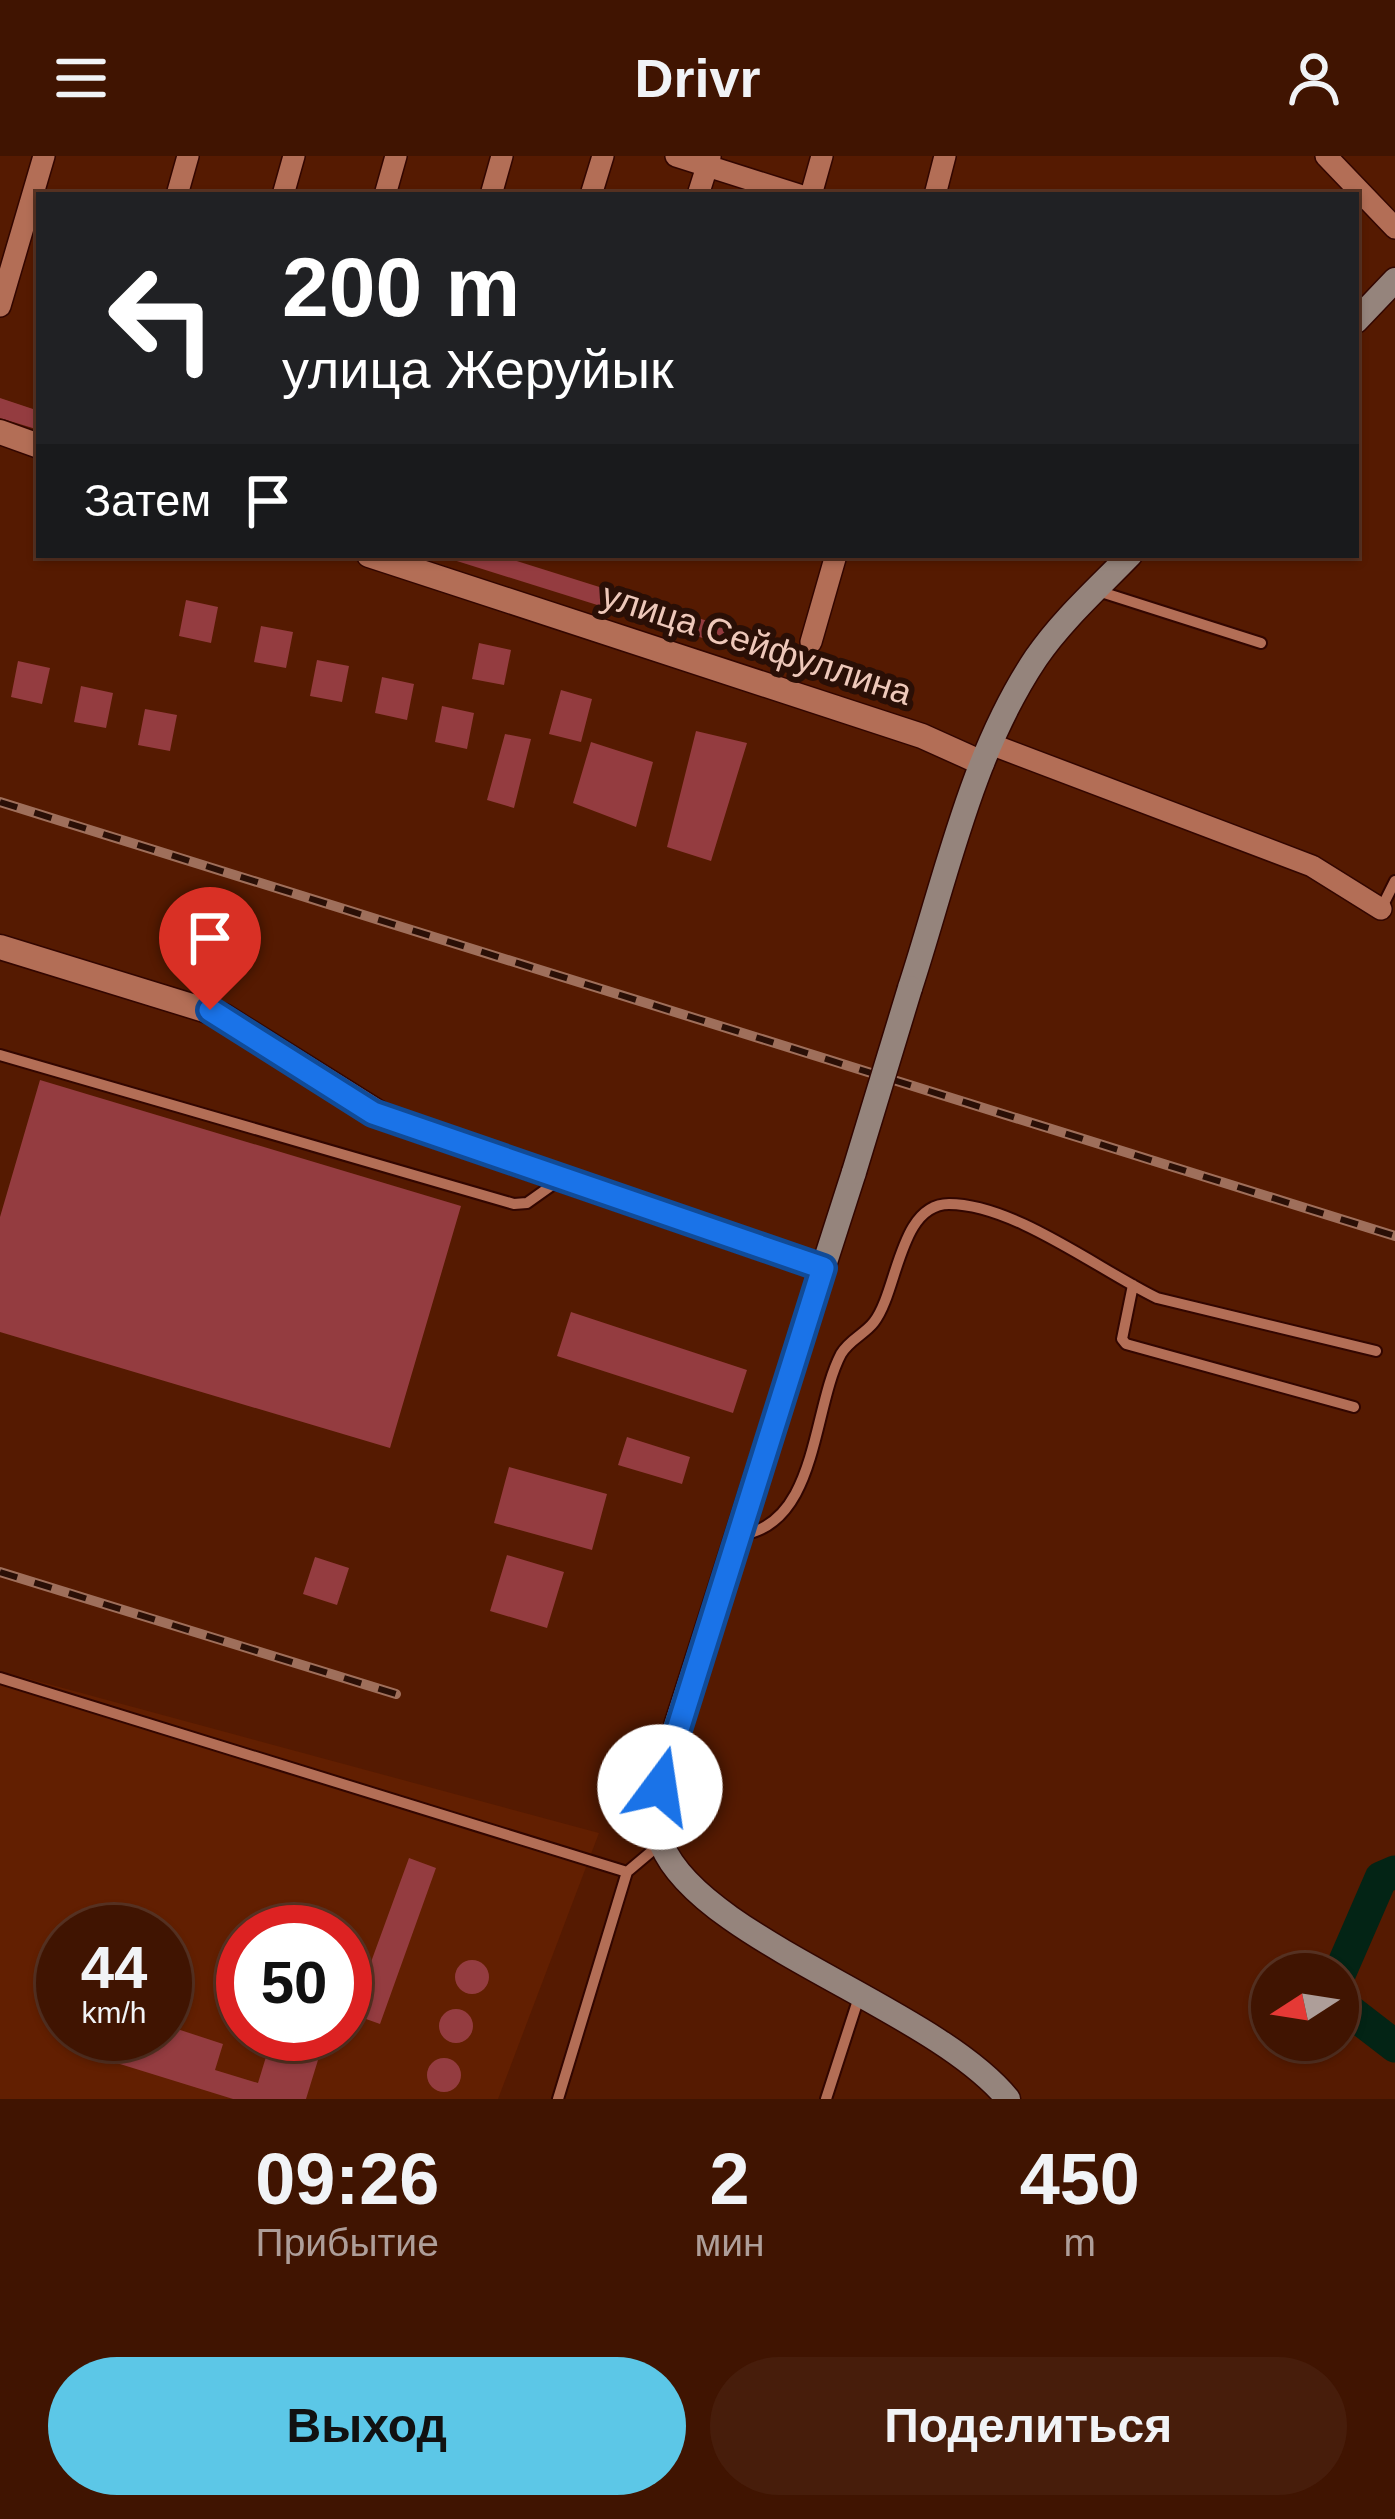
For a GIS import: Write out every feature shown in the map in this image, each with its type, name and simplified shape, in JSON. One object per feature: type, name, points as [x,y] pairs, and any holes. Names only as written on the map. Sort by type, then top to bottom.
[{"type":"main road","points":[[1359,318],[1395,280]]},
{"type":"main road","points":[[1008,2099],[986,2072],[725,1913],[675,1866],[661,1843],[658,1816],[667,1754],[987,754],[1035,660],[1127,558]]},
{"type":"street","points":[[0,306],[44,156]]},
{"type":"street","points":[[178,192],[188,156]]},
{"type":"street","points":[[284,192],[294,156]]},
{"type":"street","points":[[386,192],[396,156]]},
{"type":"street","points":[[491,192],[502,156]]},
{"type":"street","points":[[592,192],[603,156]]},
{"type":"street","points":[[676,156],[708,161],[792,192]]},
{"type":"street","points":[[812,192],[822,156]]},
{"type":"street","points":[[936,192],[945,156]]},
{"type":"street","points":[[1326,156],[1395,228]]},
{"type":"street","points":[[699,192],[708,161]]},
{"type":"street","points":[[0,432],[36,445]]},
{"type":"street","name":"улица Сейфуллина","points":[[378,558],[987,754]]},
{"type":"street","points":[[812,642],[835,558]]},
{"type":"street","points":[[987,754],[1312,866],[1381,909]]},
{"type":"street","points":[[0,946],[210,1010],[373,1113],[558,1181],[823,1268]]},
{"type":"lane","points":[[1096,590],[1261,643]]},
{"type":"lane","points":[[1381,909],[1395,881]]},
{"type":"lane","points":[[0,1055],[514,1204],[527,1203],[558,1181]]},
{"type":"lane","points":[[736,1536],[758,1533],[786,1512],[840,1356],[876,1320],[925,1211],[945,1204],[981,1208],[1156,1298],[1376,1352]]},
{"type":"lane","points":[[1133,1285],[1122,1339],[1126,1344],[1354,1408]]},
{"type":"lane","points":[[0,1678],[627,1872]]},
{"type":"lane","points":[[558,2099],[627,1872],[661,1843]]},
{"type":"lane","points":[[826,2099],[860,1994]]},
{"type":"shaded area","points":[[0,1671],[599,1833],[498,2099],[0,2099]]},
{"type":"building","points":[[0,398],[36,410],[36,429],[0,418]]},
{"type":"building","points":[[447,558],[508,558],[819,656],[814,673]]},
{"type":"building","points":[[186,600],[218,607],[211,643],[179,636]]},
{"type":"building","points":[[261,626],[293,632],[286,668],[254,662]]},
{"type":"building","points":[[479,643],[511,650],[504,685],[472,679]]},
{"type":"building","points":[[317,660],[349,666],[342,702],[310,696]]},
{"type":"building","points":[[18,661],[50,668],[42,704],[11,697]]},
{"type":"building","points":[[382,677],[414,684],[407,720],[375,713]]},
{"type":"building","points":[[81,686],[113,693],[106,728],[74,722]]},
{"type":"building","points":[[561,690],[592,699],[581,742],[549,734]]},
{"type":"building","points":[[442,706],[474,713],[467,749],[435,742]]},
{"type":"building","points":[[145,709],[177,715],[170,751],[138,745]]},
{"type":"building","points":[[696,731],[747,743],[711,861],[667,847]]},
{"type":"building","points":[[505,734],[531,739],[514,808],[487,800]]},
{"type":"building","points":[[591,742],[653,762],[636,827],[573,803]]},
{"type":"building","points":[[40,1080],[461,1206],[390,1448],[0,1332],[0,1217]]},
{"type":"building","points":[[571,1312],[747,1370],[733,1413],[557,1356]]},
{"type":"building","points":[[627,1437],[690,1457],[682,1484],[618,1465]]},
{"type":"building","points":[[509,1467],[607,1494],[592,1550],[494,1523]]},
{"type":"building","points":[[507,1555],[564,1572],[547,1628],[490,1611]]},
{"type":"building","points":[[315,1557],[349,1568],[337,1605],[303,1594]]},
{"type":"building","points":[[409,1858],[436,1868],[380,2024],[372,2021],[372,1959]]},
{"type":"building","points":[[472,1960],[484,1965],[489,1977],[484,1989],[472,1994],[460,1989],[455,1977],[460,1965]]},
{"type":"building","points":[[456,2009],[468,2014],[473,2026],[468,2038],[456,2043],[444,2038],[439,2026],[444,2014]]},
{"type":"building","points":[[192,2034],[216,2042],[215,2070],[258,2083],[265,2061],[318,2061],[306,2099],[233,2099],[110,2061],[192,2061]]},
{"type":"building","points":[[444,2058],[456,2063],[461,2075],[456,2087],[444,2092],[432,2087],[427,2075],[432,2063]]},
{"type":"waterway","points":[[1348,1953],[1381,1878],[1395,1872]]},
{"type":"waterway","points":[[1359,2018],[1395,2046]]},
{"type":"railway","points":[[0,802],[1395,1236]]},
{"type":"railway","points":[[0,1572],[396,1694]]},
{"type":"route","points":[[210,1010],[373,1113],[558,1181],[823,1268],[660,1787]]}]
